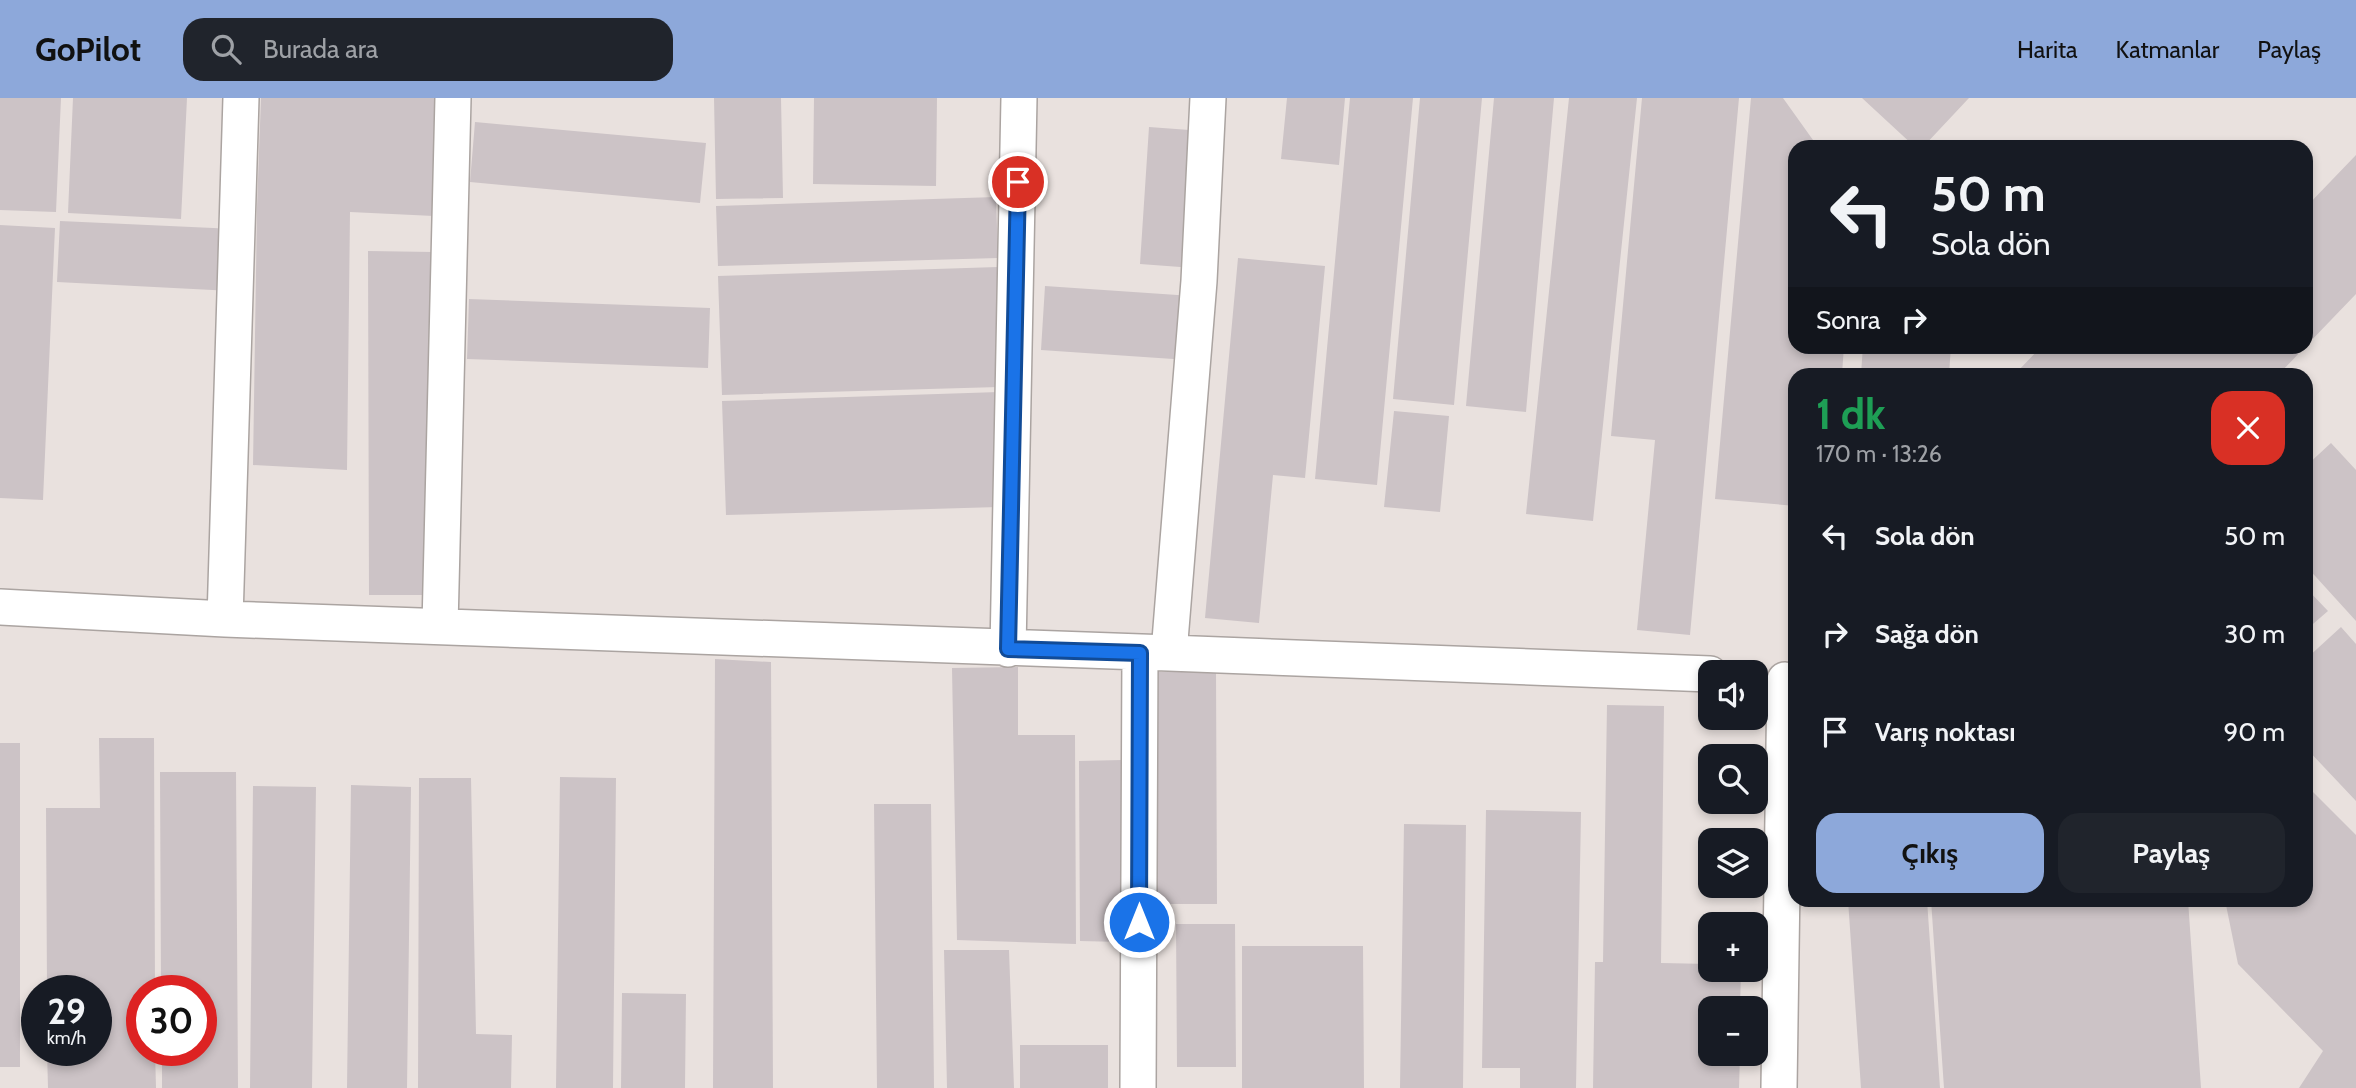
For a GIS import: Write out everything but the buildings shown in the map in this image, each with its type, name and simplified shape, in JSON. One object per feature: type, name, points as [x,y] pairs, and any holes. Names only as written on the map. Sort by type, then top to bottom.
[{"type":"street","points":[[225,620],[241,98]]},
{"type":"street","points":[[440,626],[453,98]]},
{"type":"street","points":[[1008,649],[1019,98]]},
{"type":"street","points":[[1138,1088],[1155,653],[1199,281],[1209,98]]},
{"type":"street","points":[[0,607],[225,620],[1698,674]]},
{"type":"street","points":[[1779,679],[1779,1088]]},
{"type":"route","points":[[1018,182],[1008,649],[1140,653],[1139,922]]}]
